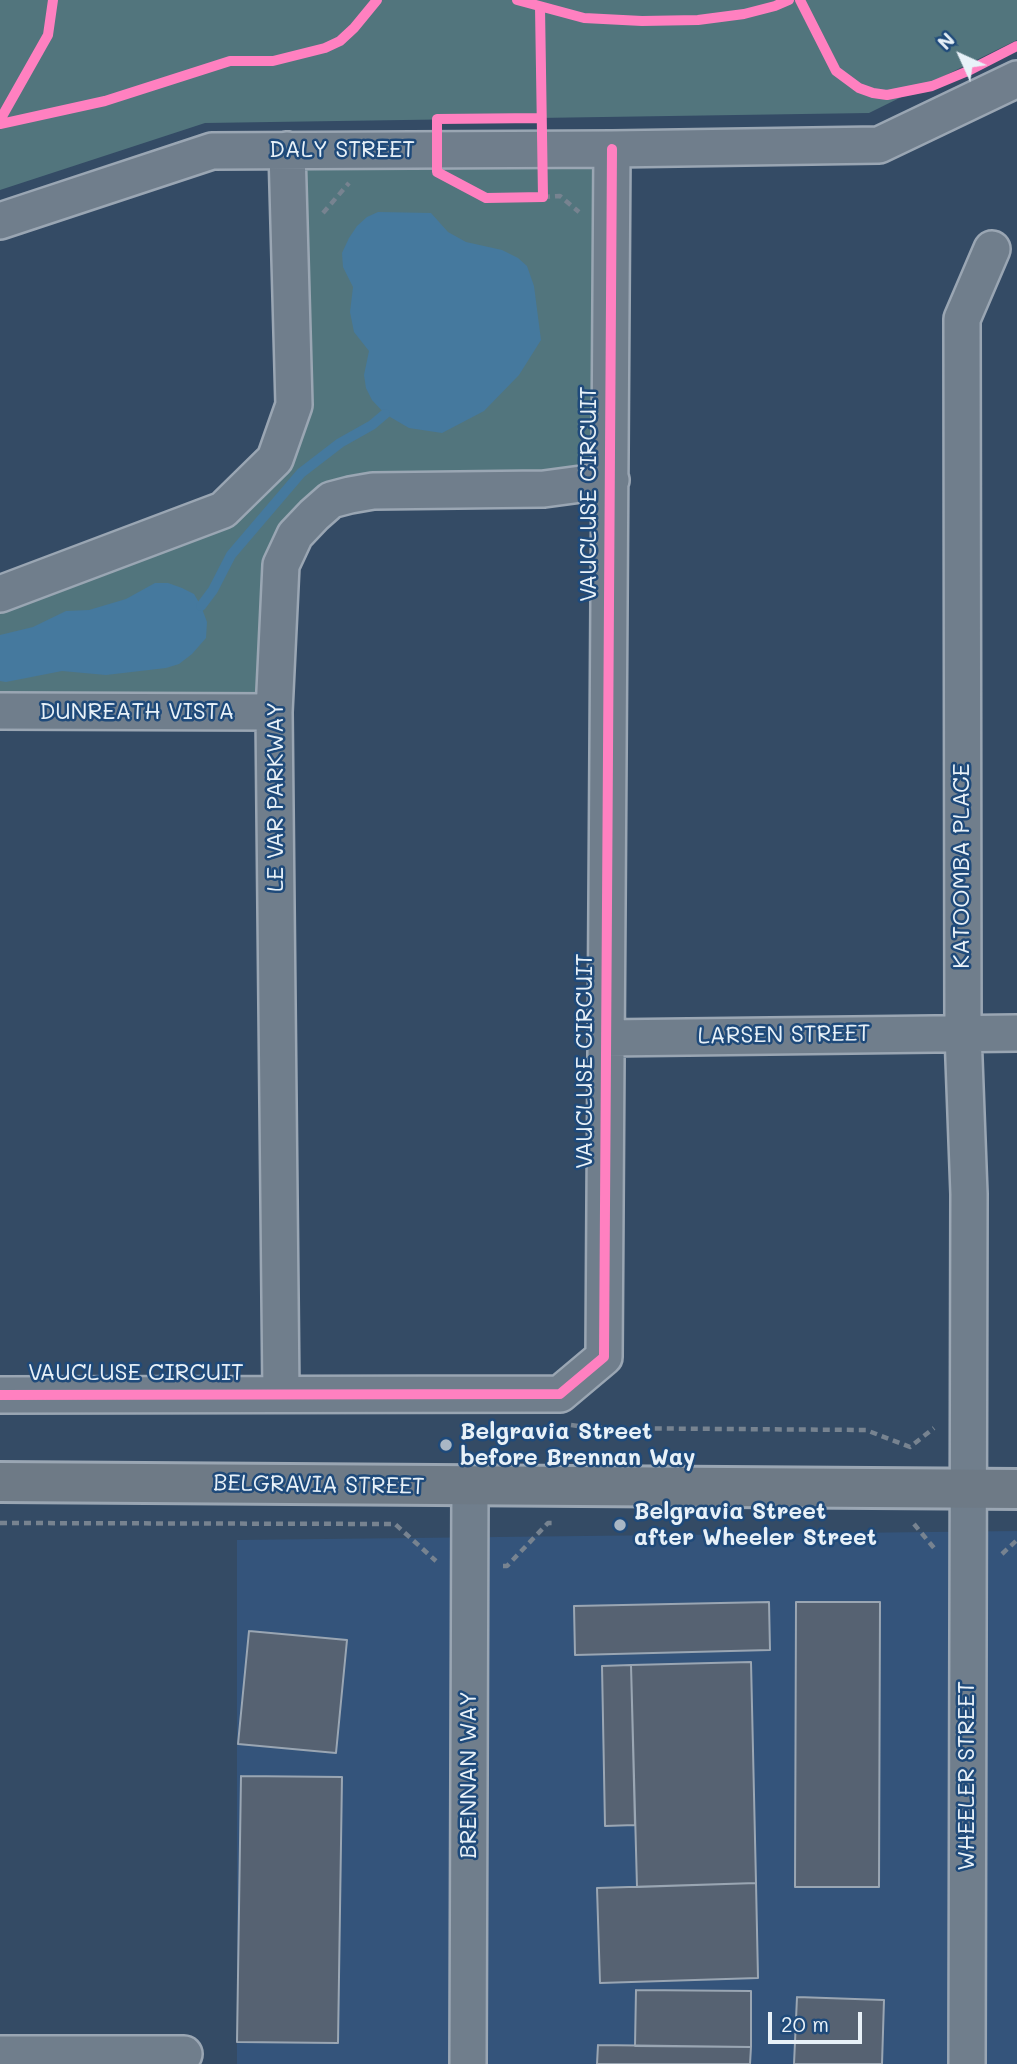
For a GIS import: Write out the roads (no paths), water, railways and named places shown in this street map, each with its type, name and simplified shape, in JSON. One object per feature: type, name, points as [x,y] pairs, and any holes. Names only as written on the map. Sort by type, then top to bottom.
[{"type":"main road","name":"BELGRAVIA STREET","points":[[0,1482],[1017,1489]]},
{"type":"street","name":"DALY STREET","points":[[0,221],[212,151],[879,145],[1017,79]]},
{"type":"street","name":"VAUCLUSE CIRCUIT","points":[[0,1395],[560,1394],[604,1357],[612,149]]},
{"type":"street","points":[[0,594],[223,510],[275,459],[294,405],[287,150]]},
{"type":"street","name":"KATOOMBA PLACE","points":[[967,1489],[969,1194],[962,1033],[962,319],[992,249]]},
{"type":"street","name":"LE VAR PARKWAY","points":[[281,1394],[274,712],[281,565],[295,535],[331,500],[373,491],[544,489],[611,480]]},
{"type":"street","name":"DUNREATH VISTA","points":[[0,711],[274,712]]},
{"type":"street","name":"LARSEN STREET","points":[[606,1038],[1017,1033]]},
{"type":"street","name":"BRENNAN WAY","points":[[468,2064],[470,1487]]},
{"type":"street","name":"WHEELER STREET","points":[[967,1489],[967,2064]]},
{"type":"street","points":[[0,2054],[184,2054]]},
{"type":"waterway","points":[[201,606],[213,590],[231,555],[301,473],[340,443],[372,425],[385,414]]},
{"type":"place","name":"Belgravia Street before Brennan Way","points":[[446,1445]]},
{"type":"place","name":"Belgravia Street after Wheeler Street","points":[[620,1525]]}]
